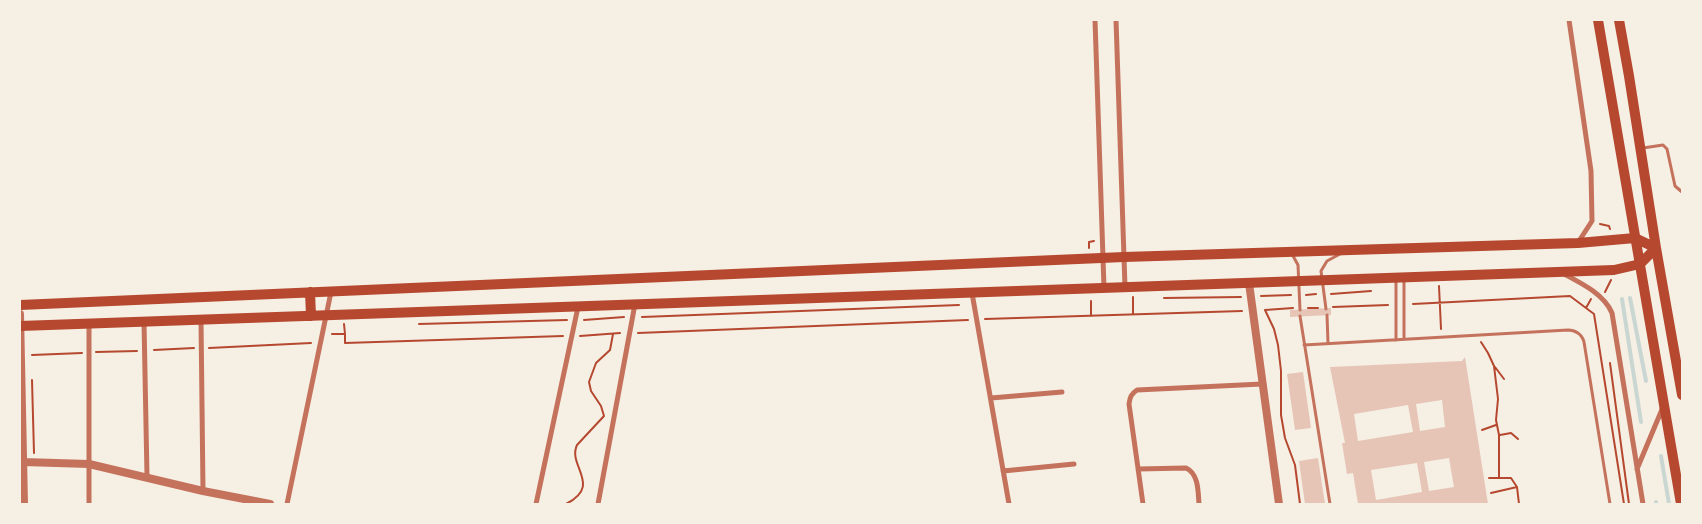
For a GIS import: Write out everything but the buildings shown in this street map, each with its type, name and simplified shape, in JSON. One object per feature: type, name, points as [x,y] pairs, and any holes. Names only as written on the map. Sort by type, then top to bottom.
[{"type":"main road","points":[[1598,20],[1682,504]]},
{"type":"main road","points":[[1619,20],[1682,395]]},
{"type":"main road","points":[[20,305],[1124,257],[1347,252],[1578,243],[1635,238],[1656,248]]},
{"type":"main road","points":[[20,326],[1323,280],[1398,282],[1438,276],[1614,270],[1640,264],[1656,248]]},
{"type":"main road","points":[[310,292],[311,316]]},
{"type":"street","points":[[1095,20],[1104,288]]},
{"type":"street","points":[[1116,20],[1125,287]]},
{"type":"street","points":[[1570,20],[1591,171],[1592,221],[1578,243]]},
{"type":"street","points":[[1561,272],[1609,306],[1612,313],[1643,504]]},
{"type":"street","points":[[1249,283],[1279,504]]},
{"type":"street","points":[[287,504],[331,291]]},
{"type":"street","points":[[972,293],[1009,504]]},
{"type":"street","points":[[598,504],[635,304]]},
{"type":"street","points":[[536,504],[578,306]]},
{"type":"street","points":[[20,314],[24,504]]},
{"type":"street","points":[[201,319],[203,491]]},
{"type":"street","points":[[144,321],[147,476]]},
{"type":"street","points":[[89,323],[89,504]]},
{"type":"street","points":[[1143,504],[1129,404],[1133,393],[1137,390],[1262,384]]},
{"type":"street","points":[[991,398],[1062,392]]},
{"type":"street","points":[[1637,469],[1665,402]]},
{"type":"street","points":[[23,462],[89,464],[147,476],[203,491],[270,504]]},
{"type":"street","points":[[1003,471],[1074,464]]},
{"type":"street","points":[[1138,469],[1186,468],[1190,470],[1196,478],[1199,504]]},
{"type":"lane","points":[[1640,149],[1663,145],[1668,149],[1675,186],[1682,192]]},
{"type":"lane","points":[[1291,252],[1298,265],[1300,310]]},
{"type":"lane","points":[[1326,309],[1322,266],[1333,257],[1347,252]]},
{"type":"lane","points":[[1398,282],[1404,339]]},
{"type":"lane","points":[[1396,340],[1398,282]]},
{"type":"lane","points":[[1327,315],[1328,342]]},
{"type":"lane","points":[[1300,316],[1321,438],[1330,504]]},
{"type":"lane","points":[[1304,345],[1328,342],[1572,330],[1580,334],[1584,342],[1610,504]]},
{"type":"path","points":[[1438,276],[1441,337]]},
{"type":"path","points":[[1586,308],[1594,295],[1599,280],[1612,279]]},
{"type":"path","points":[[1162,298],[1325,294],[1398,282]]},
{"type":"path","points":[[1594,295],[1596,301]]},
{"type":"path","points":[[412,324],[576,320],[975,304]]},
{"type":"path","points":[[345,343],[1265,310]]},
{"type":"path","points":[[1594,314],[1624,504]]},
{"type":"path","points":[[323,327],[344,326]]},
{"type":"path","points":[[566,504],[576,499],[584,482],[575,458],[577,445],[604,416],[591,391],[589,382],[596,363],[610,350],[612,334]]},
{"type":"path","points":[[1478,338],[1504,379]]},
{"type":"path","points":[[1610,362],[1629,504]]},
{"type":"path","points":[[1494,366],[1498,399],[1496,425],[1499,429],[1499,478]]},
{"type":"path","points":[[1482,430],[1496,425]]},
{"type":"path","points":[[1499,435],[1510,433],[1518,439]]},
{"type":"path","points":[[1489,478],[1511,478],[1517,487],[1518,504]]},
{"type":"path","points":[[1491,493],[1517,487]]},
{"type":"waterway","points":[[1630,298],[1646,381]]},
{"type":"waterway","points":[[1622,299],[1641,422]]},
{"type":"waterway","points":[[1661,456],[1669,504]]}]
